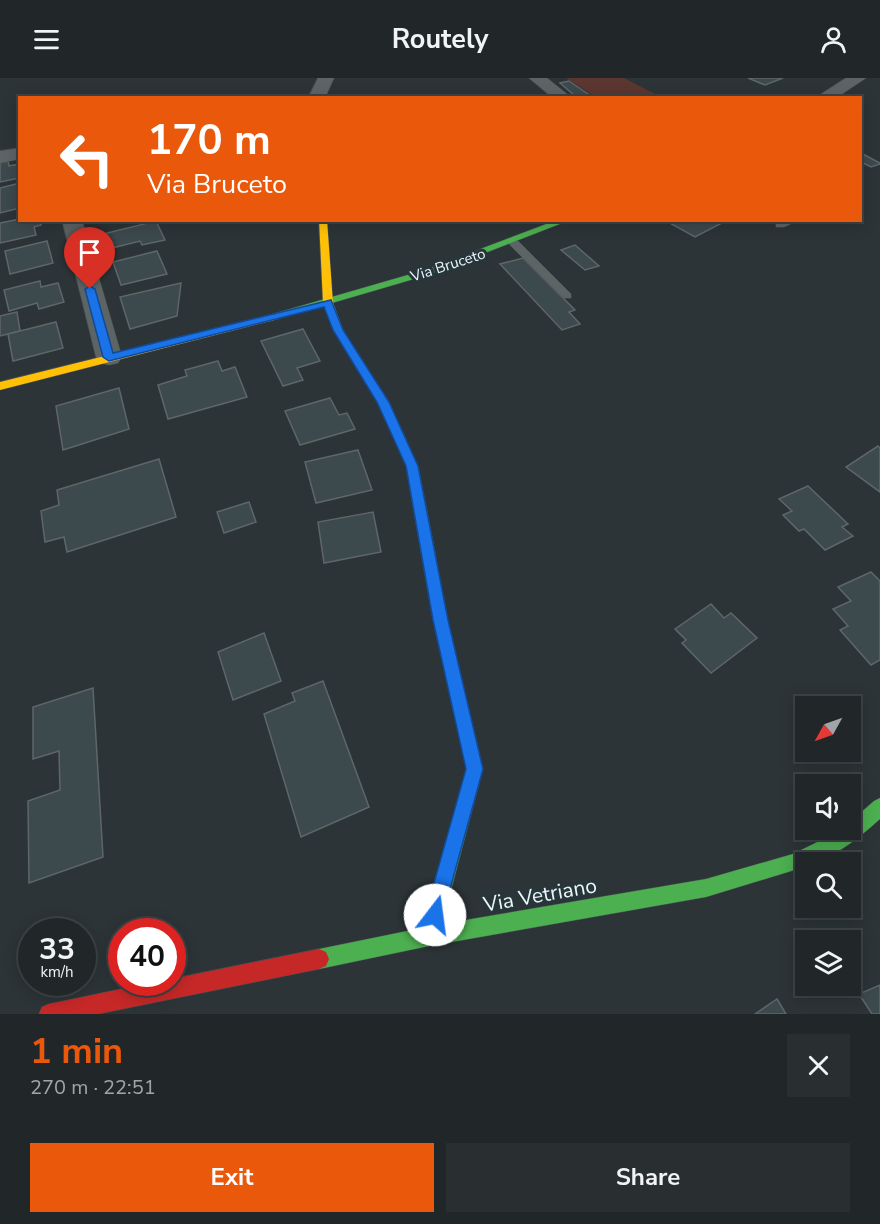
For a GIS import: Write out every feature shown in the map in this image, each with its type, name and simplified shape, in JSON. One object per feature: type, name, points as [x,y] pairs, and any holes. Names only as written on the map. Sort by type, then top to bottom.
[{"type":"street","points":[[317,96],[326,78]]},
{"type":"street","points":[[537,78],[561,96]]},
{"type":"street","points":[[826,96],[850,80]]},
{"type":"street","points":[[0,157],[18,153]]},
{"type":"street","points":[[73,222],[109,357]]},
{"type":"street","points":[[323,222],[328,303],[338,330],[383,402],[412,466],[440,620],[475,769],[429,936]]},
{"type":"street","name":"Via Bruceto","points":[[0,386],[328,303],[514,243],[561,222]]},
{"type":"street","name":"Via Vetriano","points":[[49,1014],[429,936],[706,888],[795,862],[848,836],[880,807]]},
{"type":"lane","points":[[780,225],[788,222]]},
{"type":"lane","points":[[514,243],[567,296]]},
{"type":"shaded area","points":[[566,78],[624,78],[659,96],[594,96]]},
{"type":"building","points":[[748,78],[783,78],[765,85]]},
{"type":"building","points":[[569,81],[591,96],[576,96],[560,83]]},
{"type":"building","points":[[862,154],[880,163],[871,167],[862,162]]},
{"type":"building","points":[[8,161],[9,166],[18,164],[18,178],[0,182],[0,163]]},
{"type":"building","points":[[18,184],[18,208],[0,213],[0,188]]},
{"type":"building","points":[[18,219],[18,222],[40,222],[41,225],[34,227],[36,235],[0,243],[0,223]]},
{"type":"building","points":[[156,222],[165,240],[142,245],[140,241],[108,249],[103,234]]},
{"type":"building","points":[[668,222],[722,223],[695,237]]},
{"type":"building","points":[[47,241],[53,263],[10,274],[5,251]]},
{"type":"building","points":[[575,245],[599,266],[585,270],[561,250]]},
{"type":"building","points":[[157,251],[167,274],[121,285],[113,262]]},
{"type":"building","points":[[523,258],[575,310],[569,312],[580,324],[562,330],[500,264]]},
{"type":"building","points":[[40,281],[41,287],[58,283],[64,302],[39,309],[37,303],[9,311],[4,290]]},
{"type":"building","points":[[181,283],[177,316],[130,329],[120,297]]},
{"type":"building","points":[[17,312],[20,331],[0,336],[0,316]]},
{"type":"building","points":[[56,322],[63,348],[13,361],[8,334]]},
{"type":"building","points":[[303,329],[320,361],[297,368],[303,380],[283,386],[261,341]]},
{"type":"building","points":[[218,361],[222,371],[235,367],[247,397],[168,419],[158,385],[187,376],[185,370]]},
{"type":"building","points":[[119,388],[129,429],[63,450],[56,406]]},
{"type":"building","points":[[330,398],[339,415],[347,413],[355,429],[300,445],[285,411]]},
{"type":"building","points":[[878,446],[880,448],[880,492],[846,467]]},
{"type":"building","points":[[358,450],[372,490],[316,503],[305,462]]},
{"type":"building","points":[[159,459],[176,517],[67,552],[64,537],[45,542],[41,511],[59,505],[57,490]]},
{"type":"building","points":[[808,486],[848,524],[842,527],[853,536],[825,550],[804,529],[799,531],[783,515],[792,511],[779,499]]},
{"type":"building","points":[[249,502],[256,522],[224,533],[217,512]]},
{"type":"building","points":[[373,512],[381,552],[324,563],[318,522]]},
{"type":"building","points":[[871,572],[880,581],[880,660],[871,665],[840,630],[848,626],[833,609],[851,601],[838,587]]},
{"type":"building","points":[[711,604],[724,618],[731,613],[757,638],[711,673],[682,643],[686,640],[675,629]]},
{"type":"building","points":[[264,633],[281,681],[233,700],[218,652]]},
{"type":"building","points":[[323,681],[369,807],[301,837],[264,714],[295,701],[292,693]]},
{"type":"building","points":[[93,688],[103,857],[29,883],[28,801],[60,790],[59,751],[33,759],[33,707]]},
{"type":"building","points":[[880,985],[880,1014],[872,1014],[860,996],[861,993]]},
{"type":"building","points":[[777,999],[786,1014],[755,1014]]},
{"type":"traffic: fast","points":[[270,318],[428,272],[561,222]]},
{"type":"traffic: fast","points":[[428,552],[440,620],[475,769],[429,936]]},
{"type":"traffic: fast","points":[[319,959],[429,936],[706,888],[795,862],[848,836],[880,807]]},
{"type":"traffic: slow","points":[[323,222],[328,303],[338,330],[383,402],[412,466],[428,552]]},
{"type":"traffic: slow","points":[[0,386],[270,318]]},
{"type":"traffic: jam","points":[[49,1014],[319,959]]},
{"type":"route","points":[[90,289],[109,357],[328,303],[338,330],[383,402],[412,466],[440,620],[475,769],[435,915]]}]
